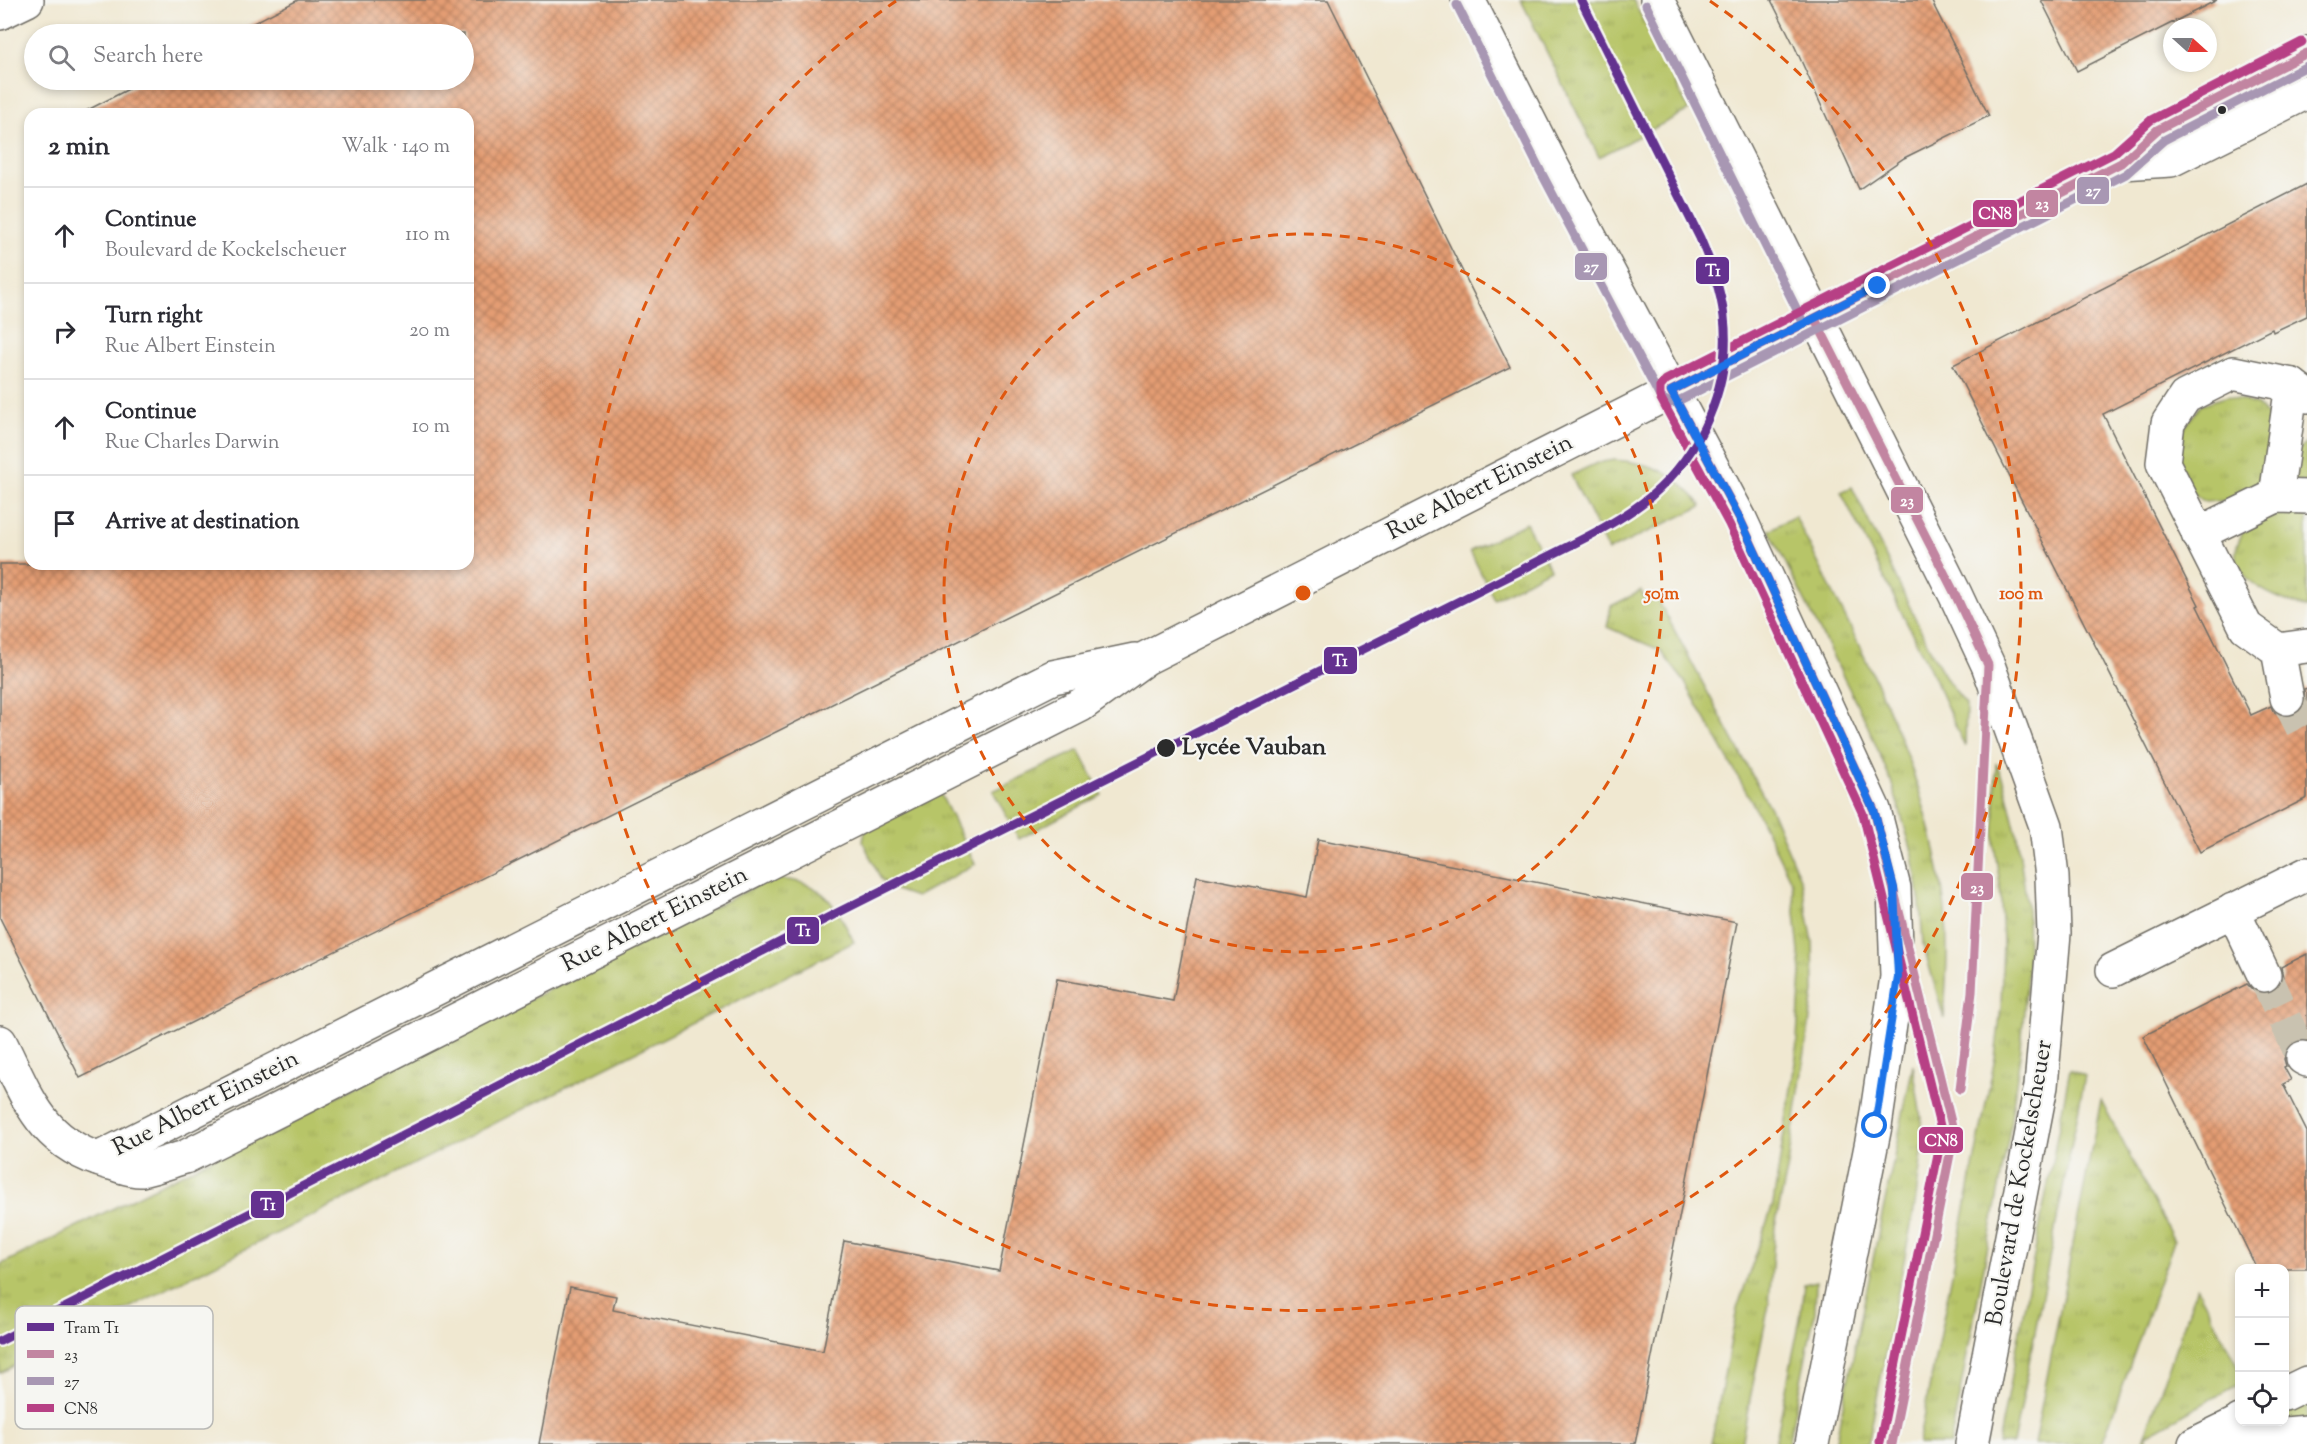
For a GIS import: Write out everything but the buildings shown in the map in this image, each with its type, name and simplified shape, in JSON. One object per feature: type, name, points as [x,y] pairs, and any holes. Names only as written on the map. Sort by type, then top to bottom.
[{"type":"street","points":[[0,13],[27,0]]},
{"type":"street","points":[[1468,0],[1552,166],[1740,519],[1874,810],[1894,888],[1898,977],[1875,1126],[1812,1444]]},
{"type":"street","name":"Boulevard de Kockelscheuer","points":[[1657,0],[1955,594],[1988,665],[2046,826],[2052,877],[2054,933],[2041,1086],[1972,1444]]},
{"type":"street","points":[[2121,163],[2157,130],[2307,53]]},
{"type":"street","points":[[2121,163],[2171,160],[2307,92]]},
{"type":"street","name":"Rue Albert Einstein","points":[[0,1042],[38,1116],[54,1134],[69,1145],[98,1159],[138,1170],[185,1157],[1081,705],[1146,658],[2121,163]]},
{"type":"street","points":[[2198,534],[2292,496],[2299,391],[2233,373],[2185,397],[2168,423],[2163,463],[2198,534],[2246,627],[2293,648],[2287,698]]},
{"type":"street","points":[[2113,970],[2307,874]]},
{"type":"street","points":[[2233,910],[2264,975]]},
{"type":"street","points":[[2289,1392],[2307,1383]]},
{"type":"street","points":[[2195,1444],[2246,1431],[2307,1432]]},
{"type":"green space","points":[[1521,0],[1633,0],[1689,110],[1599,157]]},
{"type":"green space","points":[[2228,396],[2257,405],[2276,426],[2262,484],[2231,500],[2205,502],[2184,486],[2178,462],[2183,429],[2202,404]]},
{"type":"green space","points":[[2307,443],[2307,484],[2295,481],[2288,470],[2295,452]]},
{"type":"green space","points":[[1614,460],[1642,464],[1664,472],[1683,486],[1702,506],[1608,551],[1571,475],[1597,463]]},
{"type":"green space","points":[[1852,487],[1934,657],[1948,681],[1966,704],[1965,747],[1931,671],[1841,492]]},
{"type":"green space","points":[[2307,509],[2307,608],[2288,602],[2257,586],[2242,571],[2237,562],[2236,553],[2246,526],[2283,511]]},
{"type":"green space","points":[[1795,516],[1887,707],[1924,806],[1937,857],[1945,910],[1947,951],[1944,1019],[1923,944],[1913,855],[1891,781],[1866,722],[1769,530]]},
{"type":"green space","points":[[1526,523],[1550,569],[1494,599],[1470,551]]},
{"type":"green space","points":[[1641,591],[1647,602],[1657,598],[1773,814],[1801,881],[1813,942],[1814,992],[1787,1171],[1775,1226],[1769,1304],[1741,1444],[1711,1444],[1737,1309],[1773,1204],[1796,1056],[1801,972],[1792,883],[1751,800],[1684,681],[1660,650],[1607,627],[1611,606]]},
{"type":"green space","points":[[1079,750],[1102,795],[1019,839],[993,791]]},
{"type":"green space","points":[[1996,763],[2004,782],[2017,836],[2027,904],[2028,964],[2021,1047],[2008,1141],[1950,1444],[1918,1444],[1995,1058],[2001,1007],[2003,941],[2000,885],[1994,844]]},
{"type":"green space","points":[[940,793],[975,864],[916,897],[890,888],[881,879],[863,842],[865,831]]},
{"type":"green space","points":[[770,879],[802,883],[823,894],[832,903],[854,942],[133,1306],[15,1306],[15,1365],[0,1373],[0,1265]]},
{"type":"green space","points":[[1913,1065],[1924,1138],[1915,1205],[1868,1444],[1835,1444]]},
{"type":"green space","points":[[2070,1069],[2085,1076],[2013,1444],[1998,1444]]},
{"type":"green space","points":[[2101,1100],[2174,1241],[2102,1444],[2034,1444]]},
{"type":"green space","points":[[1816,1281],[1815,1312],[1788,1444],[1775,1444],[1800,1319],[1804,1284]]},
{"type":"green space","points":[[2197,1287],[2235,1361],[2235,1386],[2145,1436],[2148,1444],[2142,1444]]},
{"type":"green space","points":[[2307,1394],[2307,1421],[2289,1422],[2289,1401]]},
{"type":"tunnel","points":[[2287,698],[2307,737]]},
{"type":"tunnel","points":[[2264,975],[2303,1058]]},
{"type":"tram line","name":"T1","points":[[68,1306],[839,912],[1585,538],[1650,497],[1684,460],[1709,416],[1718,392],[1723,368],[1724,317],[1715,277],[1700,238],[1581,0]]},
{"type":"tram line","name":"T1","points":[[0,1341],[15,1333]]},
{"type":"transit line","name":"27","points":[[1457,5],[1541,172],[1660,397],[1670,403],[2126,174],[2164,140],[2307,66]]},
{"type":"transit line","name":"27","points":[[1646,5],[1804,324]]},
{"type":"transit line","name":"CN8","points":[[1880,1442],[1942,1134],[1863,814],[1729,524],[1660,397],[1660,387],[1666,380],[2114,153],[2151,120],[2302,42]]},
{"type":"transit line","name":"23","points":[[1892,1444],[1954,1134],[1874,810],[1740,519],[1671,391],[2121,163],[2157,130],[2307,53]]},
{"type":"transit line","name":"23","points":[[1815,319],[1955,594],[1988,665],[1972,992],[1960,1089]]},
{"type":"place","name":"Lycée Vauban","points":[[1166,748]]},
{"type":"route","points":[[1875,1126],[1898,977],[1894,888],[1874,810],[1740,519],[1671,391],[1878,286]]}]
